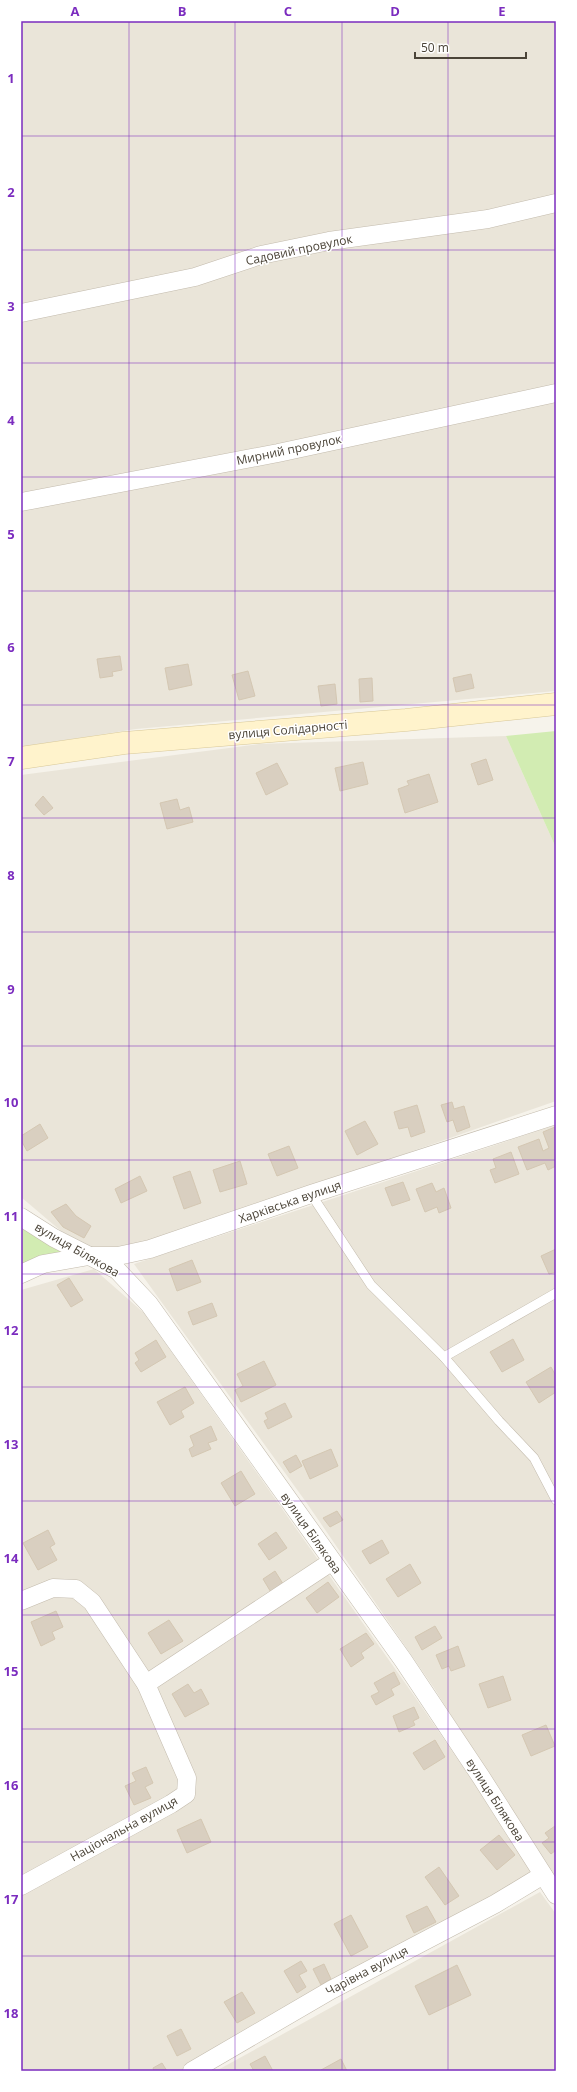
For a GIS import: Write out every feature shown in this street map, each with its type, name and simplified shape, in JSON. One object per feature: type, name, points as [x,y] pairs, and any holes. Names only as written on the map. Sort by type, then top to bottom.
[{"type":"main road","name":"вулиця Солідарності","points":[[21,758],[124,743],[406,720],[556,704]]},
{"type":"street","name":"Садовий провулок","points":[[21,313],[195,277],[260,255],[329,241],[488,219],[556,203]]},
{"type":"street","name":"Мирний провулок","points":[[21,502],[278,453],[556,393]]},
{"type":"street","name":"Харківська вулиця","points":[[21,1274],[43,1264],[89,1256],[118,1256],[150,1249],[311,1194],[556,1115]]},
{"type":"street","name":"вулиця Білякова","points":[[21,1217],[54,1238],[117,1270],[149,1304],[403,1660],[556,1895]]},
{"type":"street","points":[[21,1601],[53,1588],[76,1589],[92,1602],[146,1684],[332,1562]]},
{"type":"street","name":"Національна вулиця","points":[[21,1886],[171,1804],[186,1794],[187,1778],[146,1684]]},
{"type":"street","name":"Чарівна вулиця","points":[[192,2071],[331,1990],[495,1904],[543,1875]]},
{"type":"lane","points":[[311,1194],[371,1285],[444,1357],[499,1421],[534,1458],[556,1500]]},
{"type":"lane","points":[[444,1357],[556,1293]]},
{"type":"shaded area","points":[[21,21],[556,21],[556,691],[136,729],[21,747]]},
{"type":"shaded area","points":[[506,736],[556,848],[556,1101],[132,1249],[92,1248],[61,1231],[21,1197],[21,775],[259,744]]},
{"type":"shaded area","points":[[556,1125],[556,1883],[434,1688],[306,1502],[134,1264]]},
{"type":"shaded area","points":[[94,1269],[144,1313],[415,1697],[535,1872],[195,2071],[21,2071],[21,1290]]},
{"type":"shaded area","points":[[540,1892],[556,1914],[556,2071],[216,2071]]},
{"type":"green space","points":[[556,731],[556,848],[506,736]]},
{"type":"green space","points":[[21,1226],[71,1254],[21,1268]]},
{"type":"building","points":[[120,656],[122,670],[112,672],[113,676],[100,678],[97,659]]},
{"type":"building","points":[[188,664],[192,685],[169,690],[165,668]]},
{"type":"building","points":[[248,671],[255,696],[239,700],[232,675]]},
{"type":"building","points":[[471,674],[474,688],[456,692],[453,678]]},
{"type":"building","points":[[372,678],[373,701],[360,702],[359,679]]},
{"type":"building","points":[[335,684],[337,704],[321,706],[318,686]]},
{"type":"building","points":[[486,759],[493,780],[478,785],[471,764]]},
{"type":"building","points":[[363,762],[368,784],[340,791],[335,768]]},
{"type":"building","points":[[277,763],[288,784],[266,795],[256,773]]},
{"type":"building","points":[[429,774],[438,802],[405,813],[398,789],[409,785],[407,781]]},
{"type":"building","points":[[43,796],[53,808],[44,815],[35,805]]},
{"type":"building","points":[[177,799],[180,810],[189,807],[193,822],[167,829],[160,803]]},
{"type":"building","points":[[452,1102],[454,1109],[464,1106],[470,1127],[457,1132],[453,1120],[447,1122],[441,1105]]},
{"type":"building","points":[[417,1105],[425,1132],[411,1137],[408,1127],[399,1129],[394,1112]]},
{"type":"building","points":[[365,1121],[378,1144],[357,1155],[345,1131]]},
{"type":"building","points":[[40,1124],[48,1138],[27,1151],[21,1140],[21,1136]]},
{"type":"building","points":[[555,1127],[556,1166],[548,1170],[545,1163],[527,1170],[518,1147],[539,1139],[543,1151],[549,1148],[543,1132]]},
{"type":"building","points":[[289,1146],[298,1168],[277,1176],[268,1154]]},
{"type":"building","points":[[511,1152],[519,1174],[495,1183],[490,1170],[496,1168],[493,1159]]},
{"type":"building","points":[[240,1161],[247,1184],[220,1192],[213,1170]]},
{"type":"building","points":[[190,1171],[201,1203],[184,1209],[173,1177]]},
{"type":"building","points":[[140,1176],[147,1191],[121,1203],[115,1189]]},
{"type":"building","points":[[403,1182],[410,1200],[392,1206],[385,1188]]},
{"type":"building","points":[[432,1183],[436,1192],[444,1188],[451,1208],[439,1213],[437,1207],[425,1212],[416,1189]]},
{"type":"building","points":[[66,1204],[76,1216],[91,1226],[84,1238],[63,1227],[51,1212]]},
{"type":"building","points":[[556,1249],[556,1272],[549,1274],[541,1256]]},
{"type":"building","points":[[192,1260],[201,1282],[177,1291],[169,1269]]},
{"type":"building","points":[[69,1278],[83,1300],[71,1307],[57,1285]]},
{"type":"building","points":[[212,1303],[217,1316],[193,1325],[188,1312]]},
{"type":"building","points":[[513,1339],[524,1360],[502,1372],[490,1352]]},
{"type":"building","points":[[156,1340],[166,1357],[141,1372],[135,1363],[139,1360],[135,1353]]},
{"type":"building","points":[[264,1361],[276,1385],[241,1402],[235,1390],[243,1386],[237,1374]]},
{"type":"building","points":[[551,1367],[556,1376],[556,1392],[539,1403],[526,1382]]},
{"type":"building","points":[[185,1387],[194,1403],[181,1411],[184,1417],[170,1425],[157,1402]]},
{"type":"building","points":[[285,1403],[292,1417],[268,1429],[264,1421],[268,1419],[265,1413]]},
{"type":"building","points":[[211,1426],[217,1440],[208,1443],[211,1449],[192,1457],[189,1449],[194,1446],[190,1436]]},
{"type":"building","points":[[331,1449],[338,1466],[310,1479],[302,1461]]},
{"type":"building","points":[[296,1455],[302,1466],[290,1473],[283,1462]]},
{"type":"building","points":[[241,1471],[255,1494],[235,1506],[221,1483]]},
{"type":"building","points":[[337,1511],[343,1520],[330,1527],[323,1518]]},
{"type":"building","points":[[48,1530],[55,1544],[50,1547],[57,1560],[38,1570],[23,1543]]},
{"type":"building","points":[[276,1532],[287,1548],[269,1560],[258,1544]]},
{"type":"building","points":[[382,1540],[389,1553],[370,1564],[362,1551]]},
{"type":"building","points":[[410,1564],[421,1583],[398,1597],[386,1579]]},
{"type":"building","points":[[275,1571],[285,1587],[272,1594],[263,1579]]},
{"type":"building","points":[[328,1582],[339,1597],[317,1613],[306,1598]]},
{"type":"building","points":[[56,1611],[63,1627],[52,1632],[55,1639],[41,1646],[31,1622]]},
{"type":"building","points":[[169,1620],[183,1641],[161,1654],[148,1633]]},
{"type":"building","points":[[435,1626],[442,1638],[422,1650],[415,1637]]},
{"type":"building","points":[[366,1633],[374,1644],[361,1653],[364,1658],[351,1667],[340,1649]]},
{"type":"building","points":[[458,1646],[465,1666],[451,1671],[449,1666],[442,1669],[436,1655]]},
{"type":"building","points":[[394,1672],[400,1684],[391,1689],[394,1695],[376,1705],[371,1696],[379,1692],[374,1683]]},
{"type":"building","points":[[503,1676],[511,1700],[488,1708],[479,1684]]},
{"type":"building","points":[[188,1684],[194,1693],[201,1689],[209,1704],[185,1717],[172,1694]]},
{"type":"building","points":[[414,1707],[419,1718],[413,1721],[415,1725],[399,1732],[393,1716]]},
{"type":"building","points":[[546,1725],[555,1746],[531,1756],[522,1735]]},
{"type":"building","points":[[435,1740],[445,1757],[424,1770],[413,1753]]},
{"type":"building","points":[[146,1767],[153,1783],[145,1787],[151,1798],[134,1805],[125,1786],[136,1781],[132,1773]]},
{"type":"building","points":[[201,1819],[211,1842],[187,1853],[177,1830]]},
{"type":"building","points":[[555,1826],[556,1850],[551,1854],[542,1843],[549,1838],[545,1833]]},
{"type":"building","points":[[499,1835],[515,1855],[497,1870],[480,1850]]},
{"type":"building","points":[[439,1867],[459,1896],[445,1905],[425,1877]]},
{"type":"building","points":[[427,1906],[436,1922],[414,1933],[406,1916]]},
{"type":"building","points":[[351,1915],[368,1947],[351,1956],[334,1924]]},
{"type":"building","points":[[301,1961],[307,1971],[299,1975],[306,1987],[297,1993],[284,1971]]},
{"type":"building","points":[[324,1964],[331,1979],[321,1985],[313,1969]]},
{"type":"building","points":[[457,1965],[471,1995],[429,2015],[415,1986]]},
{"type":"building","points":[[242,1992],[255,2013],[237,2023],[224,2002]]},
{"type":"building","points":[[181,2029],[191,2049],[177,2056],[167,2036]]},
{"type":"building","points":[[265,2056],[273,2071],[254,2071],[250,2064]]},
{"type":"building","points":[[341,2059],[347,2071],[321,2071],[321,2070]]},
{"type":"building","points":[[162,2063],[167,2071],[154,2071],[153,2068]]}]
